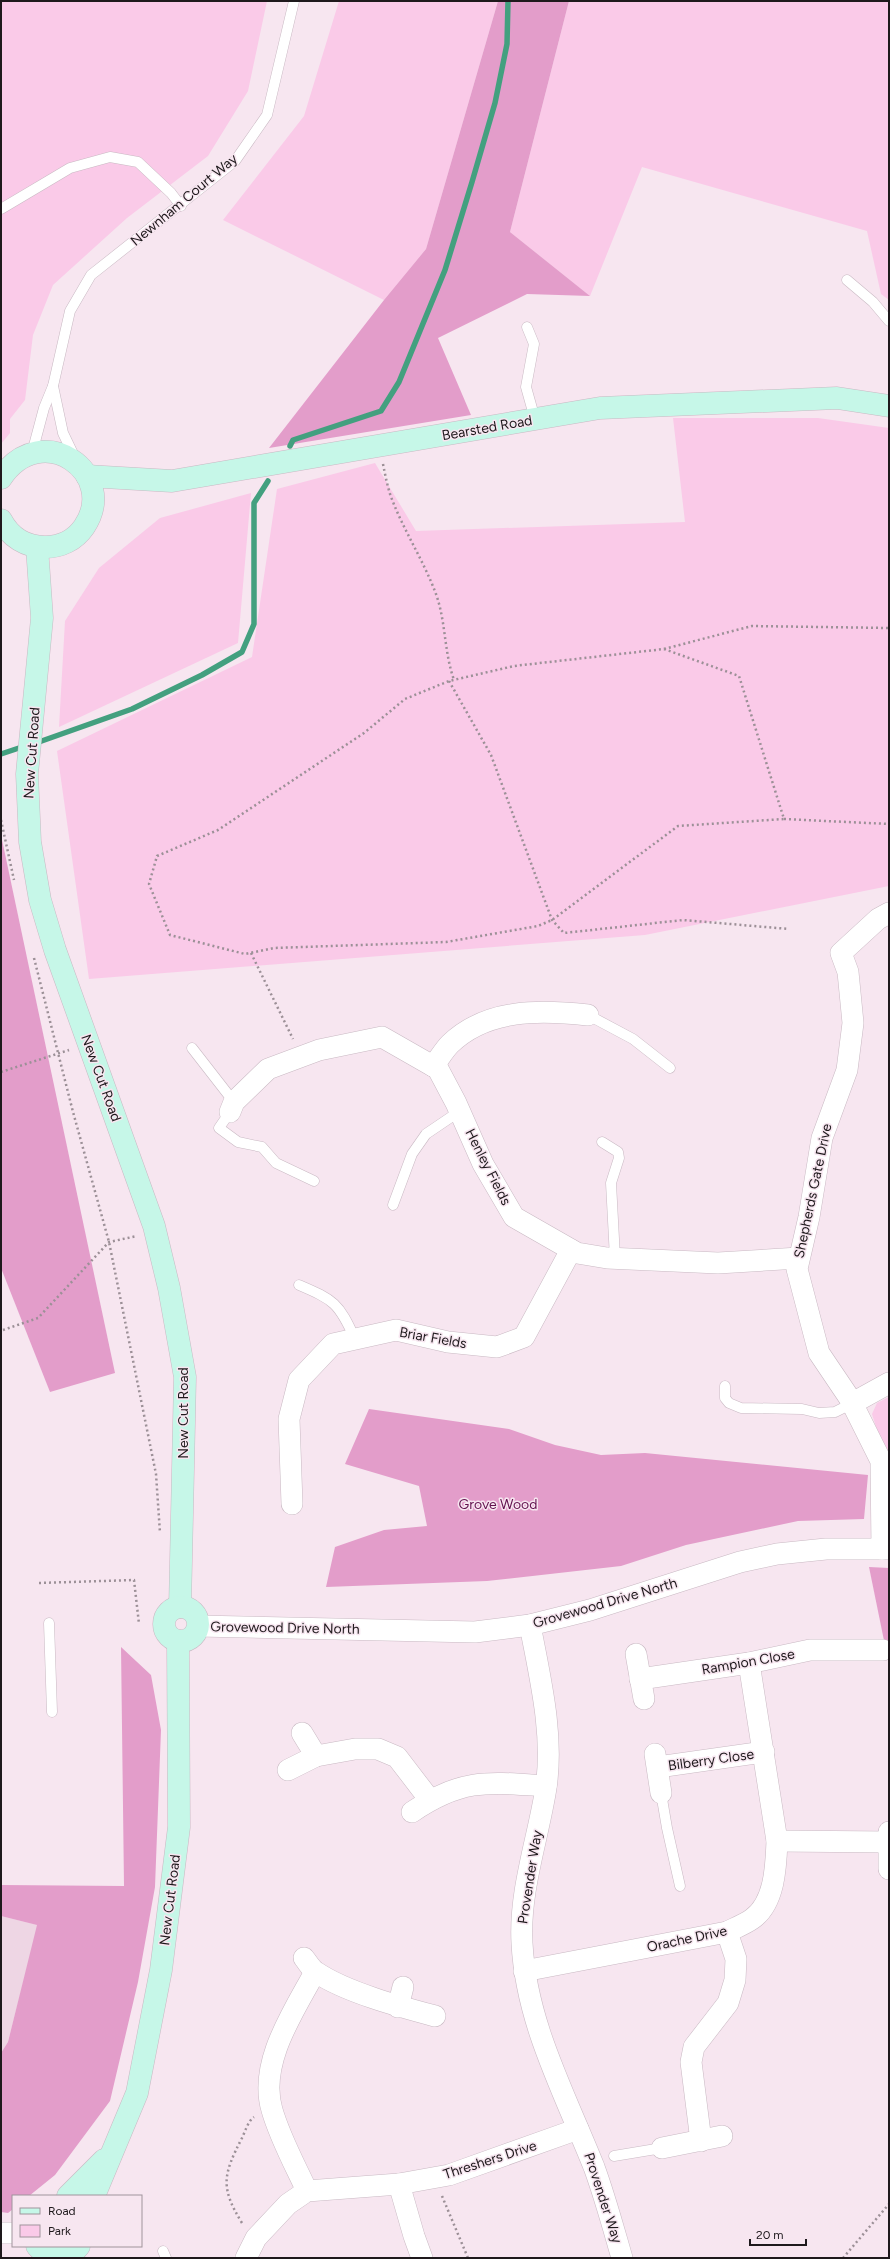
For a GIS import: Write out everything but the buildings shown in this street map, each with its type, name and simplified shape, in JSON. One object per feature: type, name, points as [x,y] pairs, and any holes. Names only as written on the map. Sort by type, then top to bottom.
[{"type":"street","name":"Bearsted Road","points":[[82,469],[172,481],[600,408],[837,398],[889,406]]},
{"type":"street","points":[[1,478],[9,467],[20,458],[32,453],[48,451],[63,455],[82,469],[92,490],[93,505],[88,520],[80,533],[67,542],[53,547],[37,547],[25,544],[14,537],[1,520]]},
{"type":"street","name":"New Cut Road","points":[[37,547],[42,618],[27,774],[30,842],[40,900],[55,950],[155,1232],[169,1288],[185,1377],[180,1607]]},
{"type":"street","name":"Shepherds Gate Drive","points":[[886,1549],[881,1461],[851,1404],[850,1399],[819,1353],[797,1269],[809,1217],[822,1138],[848,1062],[853,1023],[848,972],[841,953],[878,919],[889,913]]},
{"type":"street","points":[[433,1066],[450,1044],[478,1024],[514,1014],[550,1011],[588,1015]]},
{"type":"street","name":"Henley Fields","points":[[232,1107],[268,1070],[319,1050],[382,1037],[438,1069],[460,1111],[483,1164],[514,1217],[571,1250],[577,1253],[615,1258],[718,1263],[799,1258]]},
{"type":"street","name":"Briar Fields","points":[[292,1504],[289,1419],[298,1380],[333,1344],[396,1330],[448,1342],[497,1347],[524,1337],[571,1250]]},
{"type":"street","points":[[851,1404],[889,1383]]},
{"type":"street","name":"Grovewood Drive North","points":[[198,1626],[428,1633],[475,1632],[530,1625],[590,1610],[740,1562],[777,1554],[826,1549],[886,1549]]},
{"type":"street","points":[[180,1607],[193,1611],[196,1616],[198,1626],[191,1638],[178,1641],[169,1636],[164,1624],[169,1612],[180,1607]]},
{"type":"street","name":"Provender Way","points":[[530,1625],[548,1737],[546,1786],[522,1913],[524,1971],[533,2016],[609,2208],[622,2258]]},
{"type":"street","name":"New Cut Road","points":[[94,2195],[137,2093],[162,1963],[179,1827],[178,1641]]},
{"type":"street","name":"Rampion Close","points":[[640,1679],[749,1663],[810,1650],[857,1657],[883,1650]]},
{"type":"street","points":[[636,1654],[644,1699]]},
{"type":"street","name":"Orache Drive","points":[[524,1971],[727,1932],[753,1918],[769,1897],[776,1865],[777,1841],[749,1663]]},
{"type":"street","points":[[302,1733],[316,1756]]},
{"type":"street","points":[[288,1770],[316,1756],[355,1749],[378,1749],[397,1757],[430,1800]]},
{"type":"street","name":"Bilberry Close","points":[[661,1792],[656,1761],[764,1752]]},
{"type":"street","points":[[412,1812],[430,1800],[467,1785],[481,1783],[546,1786]]},
{"type":"street","points":[[889,1832],[889,1869]]},
{"type":"street","points":[[777,1841],[889,1842]]},
{"type":"street","points":[[701,2141],[691,2062],[694,2047],[728,2003],[734,1980],[736,1959],[727,1932]]},
{"type":"street","points":[[246,2258],[256,2238],[288,2204],[307,2191],[271,2106],[268,2078],[277,2048],[310,1965],[340,1984],[401,1997],[435,2016]]},
{"type":"street","name":"Threshers Drive","points":[[307,2191],[399,2184],[449,2175],[578,2129]]},
{"type":"street","points":[[662,2148],[722,2136]]},
{"type":"street","name":"New Cut Road","points":[[69,2195],[111,2153]]},
{"type":"street","points":[[399,2184],[422,2258]]},
{"type":"street","points":[[1,2233],[12,2232]]},
{"type":"street","points":[[47,2253],[69,2255],[78,2247]]},
{"type":"street","points":[[83,2247],[86,2258]]},
{"type":"lane","name":"Newnham Court Way","points":[[32,453],[44,408],[53,386],[70,311],[91,275],[181,206],[235,161],[267,115],[294,1]]},
{"type":"lane","points":[[1,209],[70,168],[110,157],[138,162],[171,193],[181,206]]},
{"type":"lane","points":[[847,280],[872,302],[889,321]]},
{"type":"lane","points":[[527,327],[534,344],[526,386],[535,419]]},
{"type":"lane","name":"Newnham Court Way","points":[[53,386],[63,433],[82,469]]},
{"type":"lane","points":[[588,1015],[633,1039],[670,1068]]},
{"type":"lane","points":[[192,1048],[232,1107],[219,1128],[238,1142],[262,1147],[276,1163],[314,1180]]},
{"type":"lane","points":[[393,1205],[412,1154],[426,1134],[460,1111]]},
{"type":"lane","points":[[602,1142],[618,1152],[619,1158],[611,1184],[615,1258]]},
{"type":"lane","points":[[299,1285],[329,1298],[339,1308],[355,1339]]},
{"type":"lane","points":[[725,1386],[725,1398],[729,1403],[741,1408],[802,1409],[819,1413],[835,1412],[851,1404]]},
{"type":"lane","points":[[49,1623],[52,1712]]},
{"type":"lane","points":[[661,1792],[680,1886]]},
{"type":"lane","points":[[614,2156],[662,2148]]},
{"type":"path","points":[[378,446],[390,494],[423,562],[436,595],[443,618],[449,666],[454,680]]},
{"type":"path","points":[[889,628],[752,626],[664,649],[514,666],[449,681],[405,699],[364,733],[218,830],[157,856],[149,884],[170,935],[245,954],[274,948],[446,942],[538,926],[552,920],[678,826],[784,819],[889,824]]},
{"type":"path","points":[[664,649],[738,676],[784,819]]},
{"type":"path","points":[[449,681],[491,755],[552,920],[564,933],[683,920],[789,929]]},
{"type":"path","points":[[250,953],[301,1057]]},
{"type":"path","points":[[34,957],[109,1242],[156,1474],[160,1533],[182,1530]]},
{"type":"path","points":[[1,1072],[88,1043]]},
{"type":"path","points":[[3,1330],[38,1318],[109,1242],[155,1232]]},
{"type":"path","points":[[39,1583],[134,1580],[139,1624]]},
{"type":"path","points":[[256,2238],[243,2226],[231,2205],[226,2189],[227,2172],[252,2119],[271,2106]]},
{"type":"path","points":[[434,2177],[468,2258]]},
{"type":"path","points":[[843,2258],[889,2204]]},
{"type":"shaded area","points":[[1,1916],[38,1925],[8,2042],[1,2053]]},
{"type":"green space","points":[[1,1],[267,1],[248,91],[208,156],[127,218],[53,285],[33,335],[25,400],[10,419],[10,433],[1,444]]},
{"type":"green space","points":[[339,1],[498,1],[426,249],[384,300],[223,220],[304,116]]},
{"type":"green space","points":[[498,1],[569,1],[510,232],[590,296],[527,294],[438,338],[471,415],[269,448],[384,300],[426,249]]},
{"type":"green space","points":[[569,1],[889,1],[889,300],[881,294],[867,231],[642,167],[590,296],[510,232]]},
{"type":"green space","points":[[673,418],[818,418],[889,428],[889,886],[645,935],[89,979],[57,751],[252,657],[277,489],[375,463],[416,531],[685,522]]},
{"type":"green space","points":[[251,493],[238,643],[59,727],[65,621],[99,568],[160,518]]},
{"type":"green space","points":[[1,835],[115,1373],[50,1392],[1,1268]]},
{"type":"green space","points":[[889,1397],[889,1469],[872,1414],[877,1403]]},
{"type":"green space","name":"Grove Wood","points":[[369,1409],[509,1429],[555,1445],[601,1455],[645,1453],[868,1475],[864,1519],[798,1521],[686,1545],[621,1566],[487,1581],[326,1587],[335,1547],[384,1530],[427,1526],[419,1486],[345,1464]]},
{"type":"green space","points":[[869,1567],[889,1568],[889,1665]]},
{"type":"green space","points":[[121,1647],[151,1675],[161,1730],[155,1887],[138,1982],[110,2101],[55,2175],[30,2195],[12,2195],[12,2210],[8,2213],[1,2212],[1,2053],[8,2042],[37,1925],[1,1916],[1,1885],[124,1886]]},
{"type":"waterway","points":[[290,446],[293,440],[381,411],[399,382],[445,270],[495,103],[507,44],[508,1]]},
{"type":"waterway","points":[[36,743],[132,709],[202,675],[242,652],[254,624],[254,503],[268,481]]},
{"type":"waterway","points":[[1,754],[25,746]]}]
